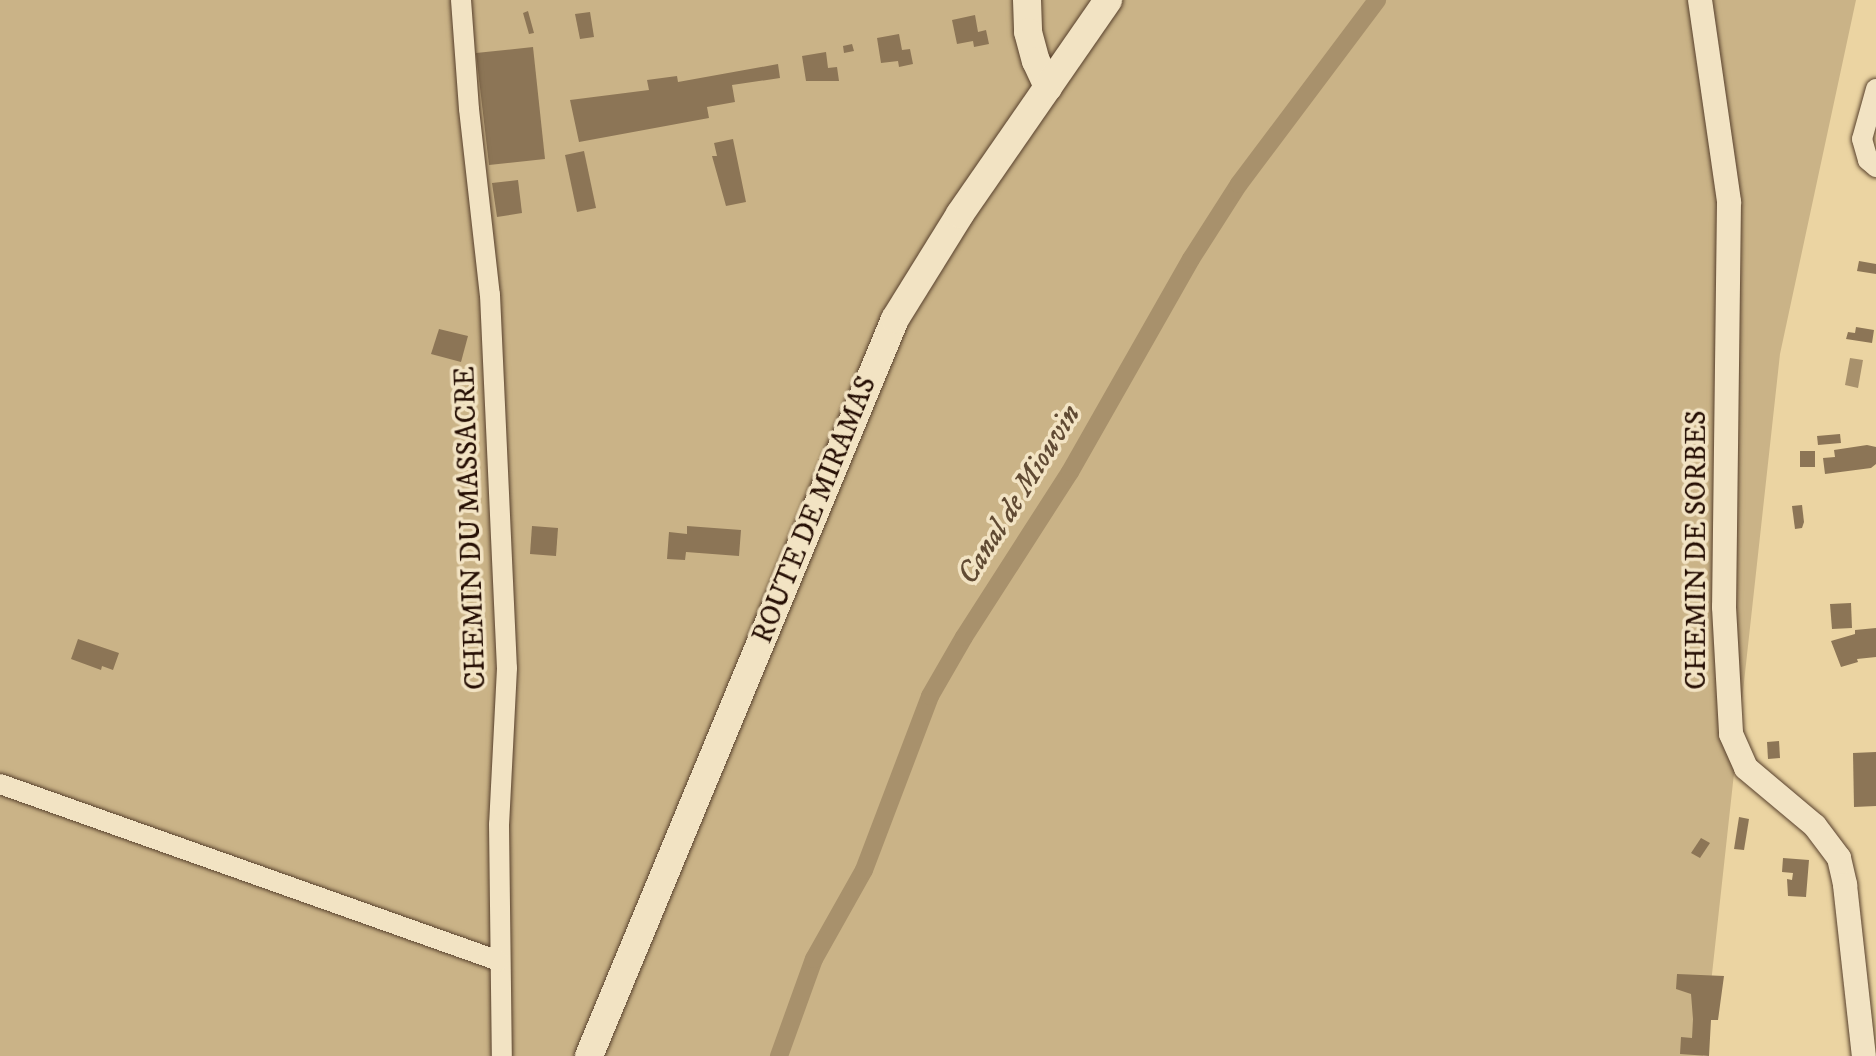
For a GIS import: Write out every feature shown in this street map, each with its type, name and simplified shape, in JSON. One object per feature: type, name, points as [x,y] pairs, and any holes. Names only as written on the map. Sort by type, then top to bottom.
[{"type":"main road","points":[[1027,0],[1028,32],[1048,87]]},
{"type":"main road","name":"ROUTE DE MIRAMAS","points":[[589,1056],[895,319],[933,255],[1108,0]]},
{"type":"street","name":"CHEMIN DU MASSACRE","points":[[461,0],[469,109],[490,295],[506,637],[499,824],[502,1056]]},
{"type":"street","name":"CHEMIN DE SORBES","points":[[1700,0],[1729,202],[1724,607],[1731,734],[1746,768],[1815,826],[1839,858],[1845,885],[1864,1056]]},
{"type":"street","points":[[1876,89],[1862,139],[1868,160],[1876,167]]},
{"type":"street","points":[[0,784],[499,961]]},
{"type":"shaded area","points":[[0,0],[1856,0],[1780,354],[1703,1056],[0,1056]]},
{"type":"shaded area","points":[[1850,358],[1863,360],[1858,388],[1845,385]]},
{"type":"building","points":[[528,11],[534,33],[529,34],[523,13]]},
{"type":"building","points":[[590,12],[594,37],[580,39],[575,14]]},
{"type":"building","points":[[975,15],[978,32],[986,30],[989,44],[974,47],[973,41],[957,44],[952,20]]},
{"type":"building","points":[[899,34],[902,50],[910,49],[913,64],[899,67],[898,61],[881,63],[877,38]]},
{"type":"building","points":[[852,44],[854,51],[844,53],[843,46]]},
{"type":"building","points":[[533,47],[545,159],[489,165],[476,53]]},
{"type":"building","points":[[826,52],[828,68],[837,67],[839,81],[806,81],[802,56]]},
{"type":"building","points":[[778,64],[780,78],[732,85],[735,102],[707,107],[709,118],[579,142],[570,100],[649,90],[647,80],[677,76],[678,82]]},
{"type":"building","points":[[733,139],[746,202],[726,206],[712,156],[717,156],[714,143]]},
{"type":"building","points":[[584,151],[596,208],[577,212],[565,155]]},
{"type":"building","points":[[518,180],[522,213],[497,217],[492,183]]},
{"type":"building","points":[[1859,261],[1876,264],[1876,274],[1857,271]]},
{"type":"building","points":[[1856,327],[1874,330],[1872,343],[1846,339],[1848,332],[1855,333]]},
{"type":"building","points":[[439,329],[468,336],[461,362],[431,354]]},
{"type":"building","points":[[1840,434],[1841,443],[1818,445],[1817,436]]},
{"type":"building","points":[[1867,445],[1876,447],[1876,464],[1871,468],[1825,474],[1823,458],[1835,457],[1834,450]]},
{"type":"building","points":[[1800,451],[1815,451],[1815,467],[1800,467]]},
{"type":"building","points":[[1802,505],[1804,522],[1802,528],[1795,529],[1792,506]]},
{"type":"building","points":[[532,526],[558,528],[556,556],[530,554]]},
{"type":"building","points":[[687,526],[741,530],[739,556],[686,552],[685,560],[667,559],[669,532],[687,534]]},
{"type":"building","points":[[1851,603],[1852,628],[1832,629],[1830,604]]},
{"type":"building","points":[[1876,628],[1876,657],[1857,659],[1858,662],[1841,667],[1831,641],[1855,634],[1855,630]]},
{"type":"building","points":[[78,639],[119,653],[113,670],[102,666],[101,670],[71,659]]},
{"type":"building","points":[[1779,741],[1780,758],[1768,759],[1767,742]]},
{"type":"building","points":[[1876,752],[1876,806],[1854,807],[1853,753]]},
{"type":"building","points":[[1739,817],[1749,819],[1744,850],[1734,849]]},
{"type":"building","points":[[1701,838],[1710,843],[1700,858],[1691,853]]},
{"type":"building","points":[[1783,858],[1809,860],[1806,897],[1788,896],[1787,879],[1792,880],[1793,873],[1782,872]]},
{"type":"building","points":[[1677,974],[1724,976],[1718,1020],[1711,1020],[1709,1056],[1680,1054],[1681,1037],[1692,1038],[1693,1019],[1691,994],[1676,989]]},
{"type":"waterway","name":"Canal de Miouvin","points":[[779,1056],[814,959],[864,870],[930,696],[964,637],[1070,472],[1191,259],[1239,184],[1377,0]]}]
